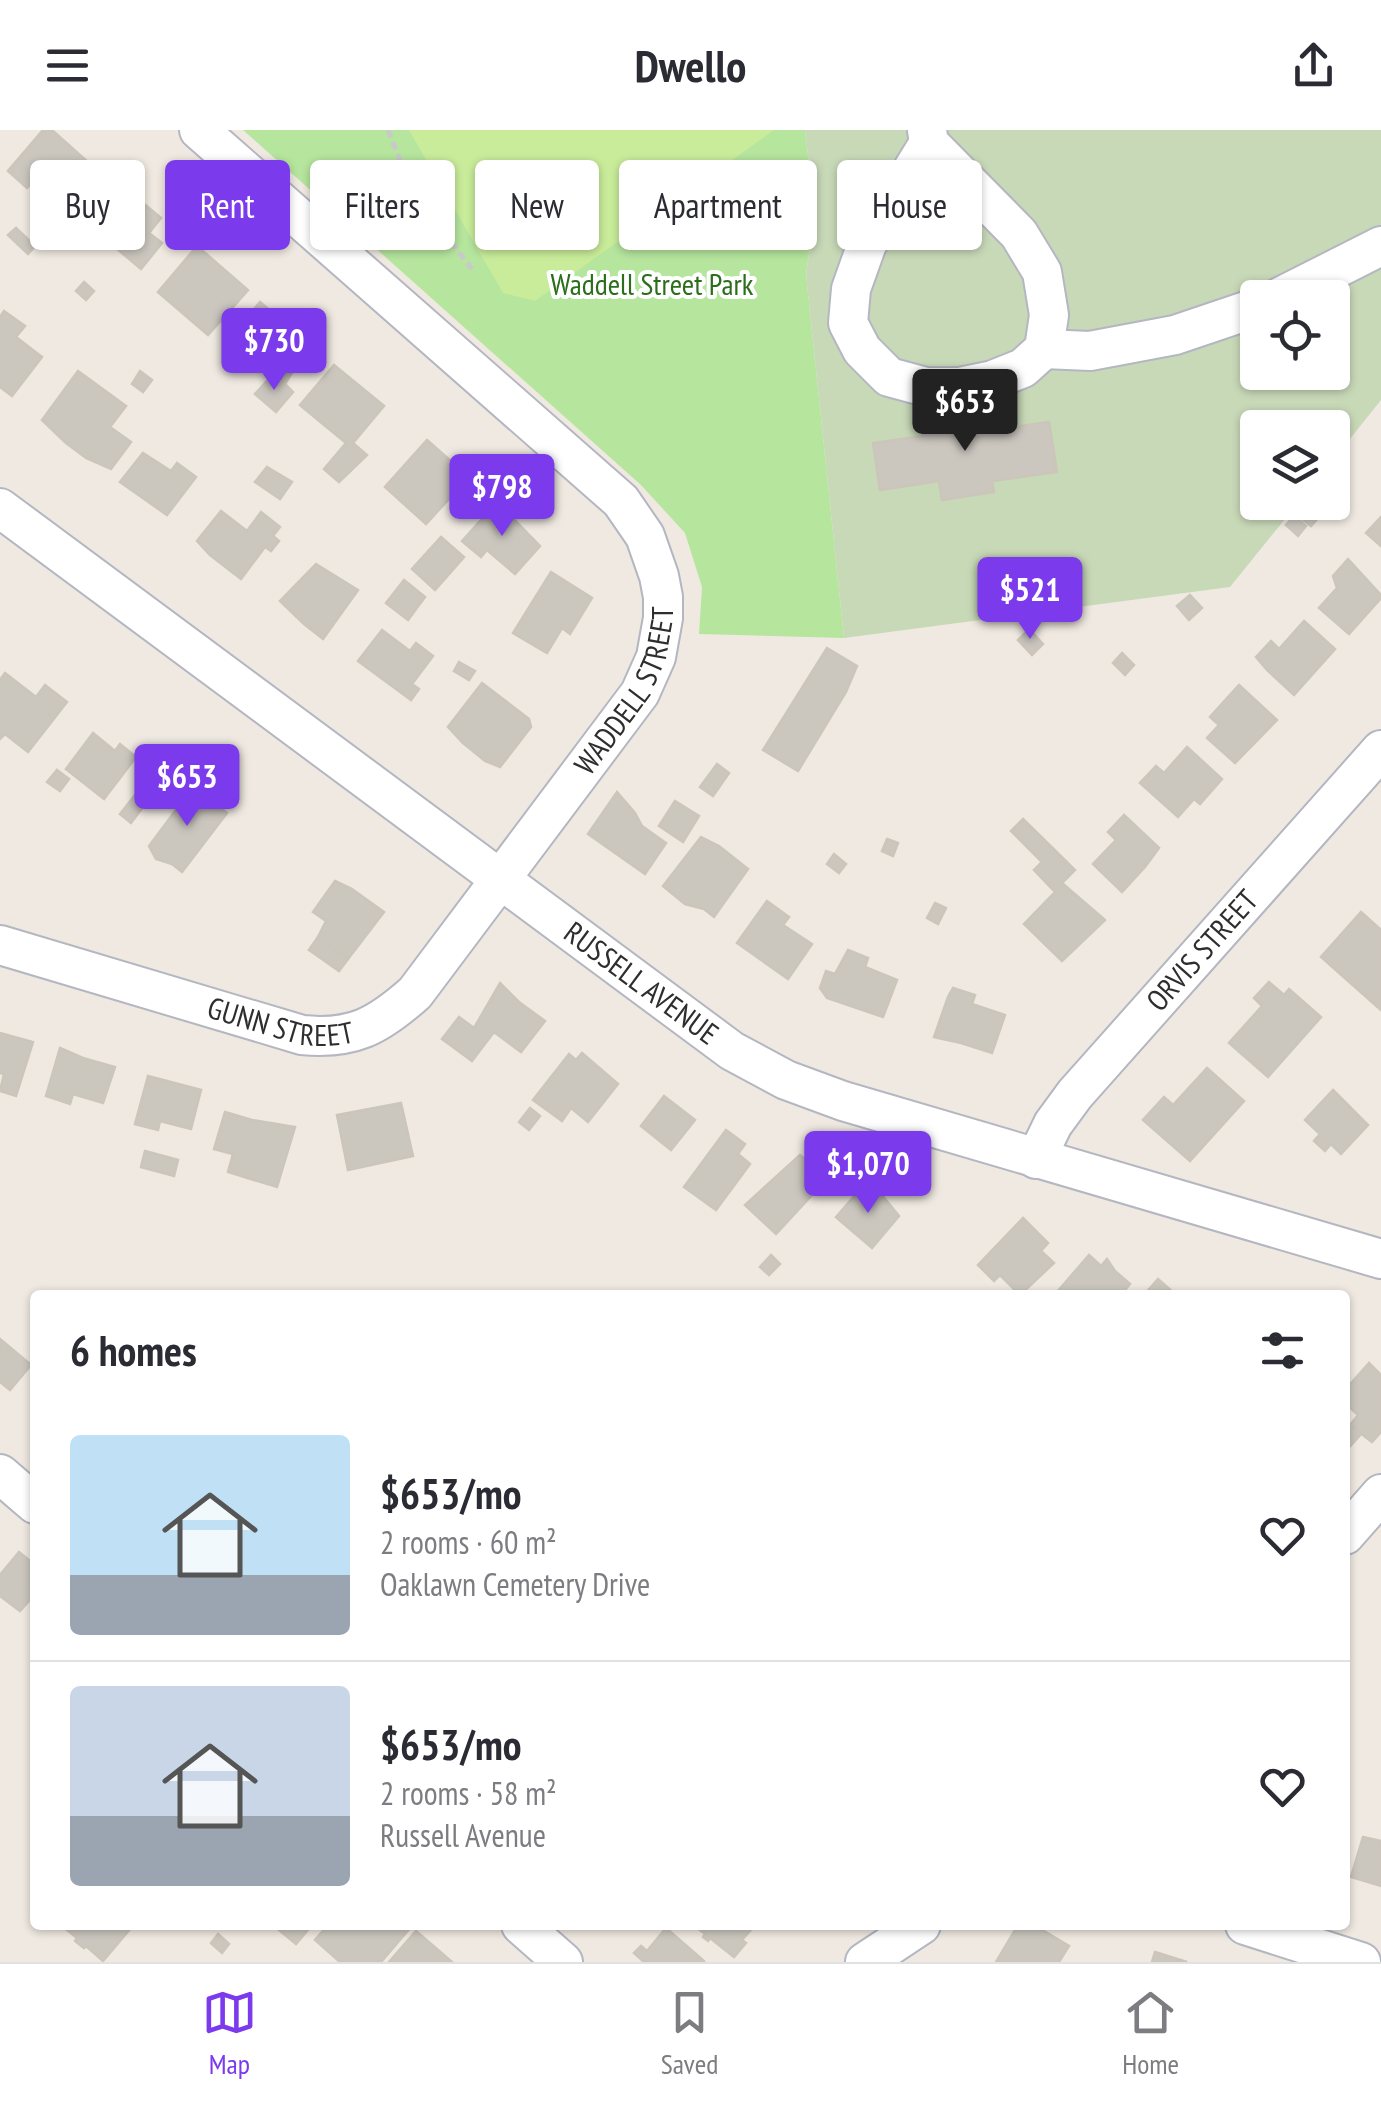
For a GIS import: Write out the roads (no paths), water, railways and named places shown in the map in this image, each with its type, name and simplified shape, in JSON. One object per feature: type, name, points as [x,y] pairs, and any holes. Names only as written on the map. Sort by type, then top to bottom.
[{"type":"street","name":"WADDELL STREET","points":[[199,130],[621,501],[645,536],[663,597],[664,618],[656,657],[640,693],[500,880]]},
{"type":"street","points":[[928,136],[1019,234],[1042,272],[1049,315],[1044,349],[1023,368],[959,387],[926,387],[888,376],[862,350],[848,324],[851,290],[868,244],[928,136]]},
{"type":"street","points":[[1314,280],[1381,246]]},
{"type":"street","points":[[1044,349],[1090,352],[1175,335],[1240,314]]},
{"type":"street","name":"RUSSELL AVENUE","points":[[0,508],[732,1051],[786,1080],[843,1102],[1381,1259]]},
{"type":"street","name":"ORVIS STREET","points":[[1036,1159],[1053,1124],[1076,1094],[1381,750]]},
{"type":"street","name":"GUNN STREET","points":[[0,946],[302,1035],[338,1036],[373,1026],[415,993],[500,880]]},
{"type":"street","points":[[0,1474],[30,1500]]},
{"type":"street","points":[[1350,1529],[1381,1494]]},
{"type":"street","points":[[527,1930],[563,1962]]},
{"type":"street","points":[[865,1962],[914,1930]]},
{"type":"street","points":[[1253,1930],[1282,1950],[1362,1962]]},
{"type":"park label","name":"Waddell Street Park","points":[[652,285]]}]
